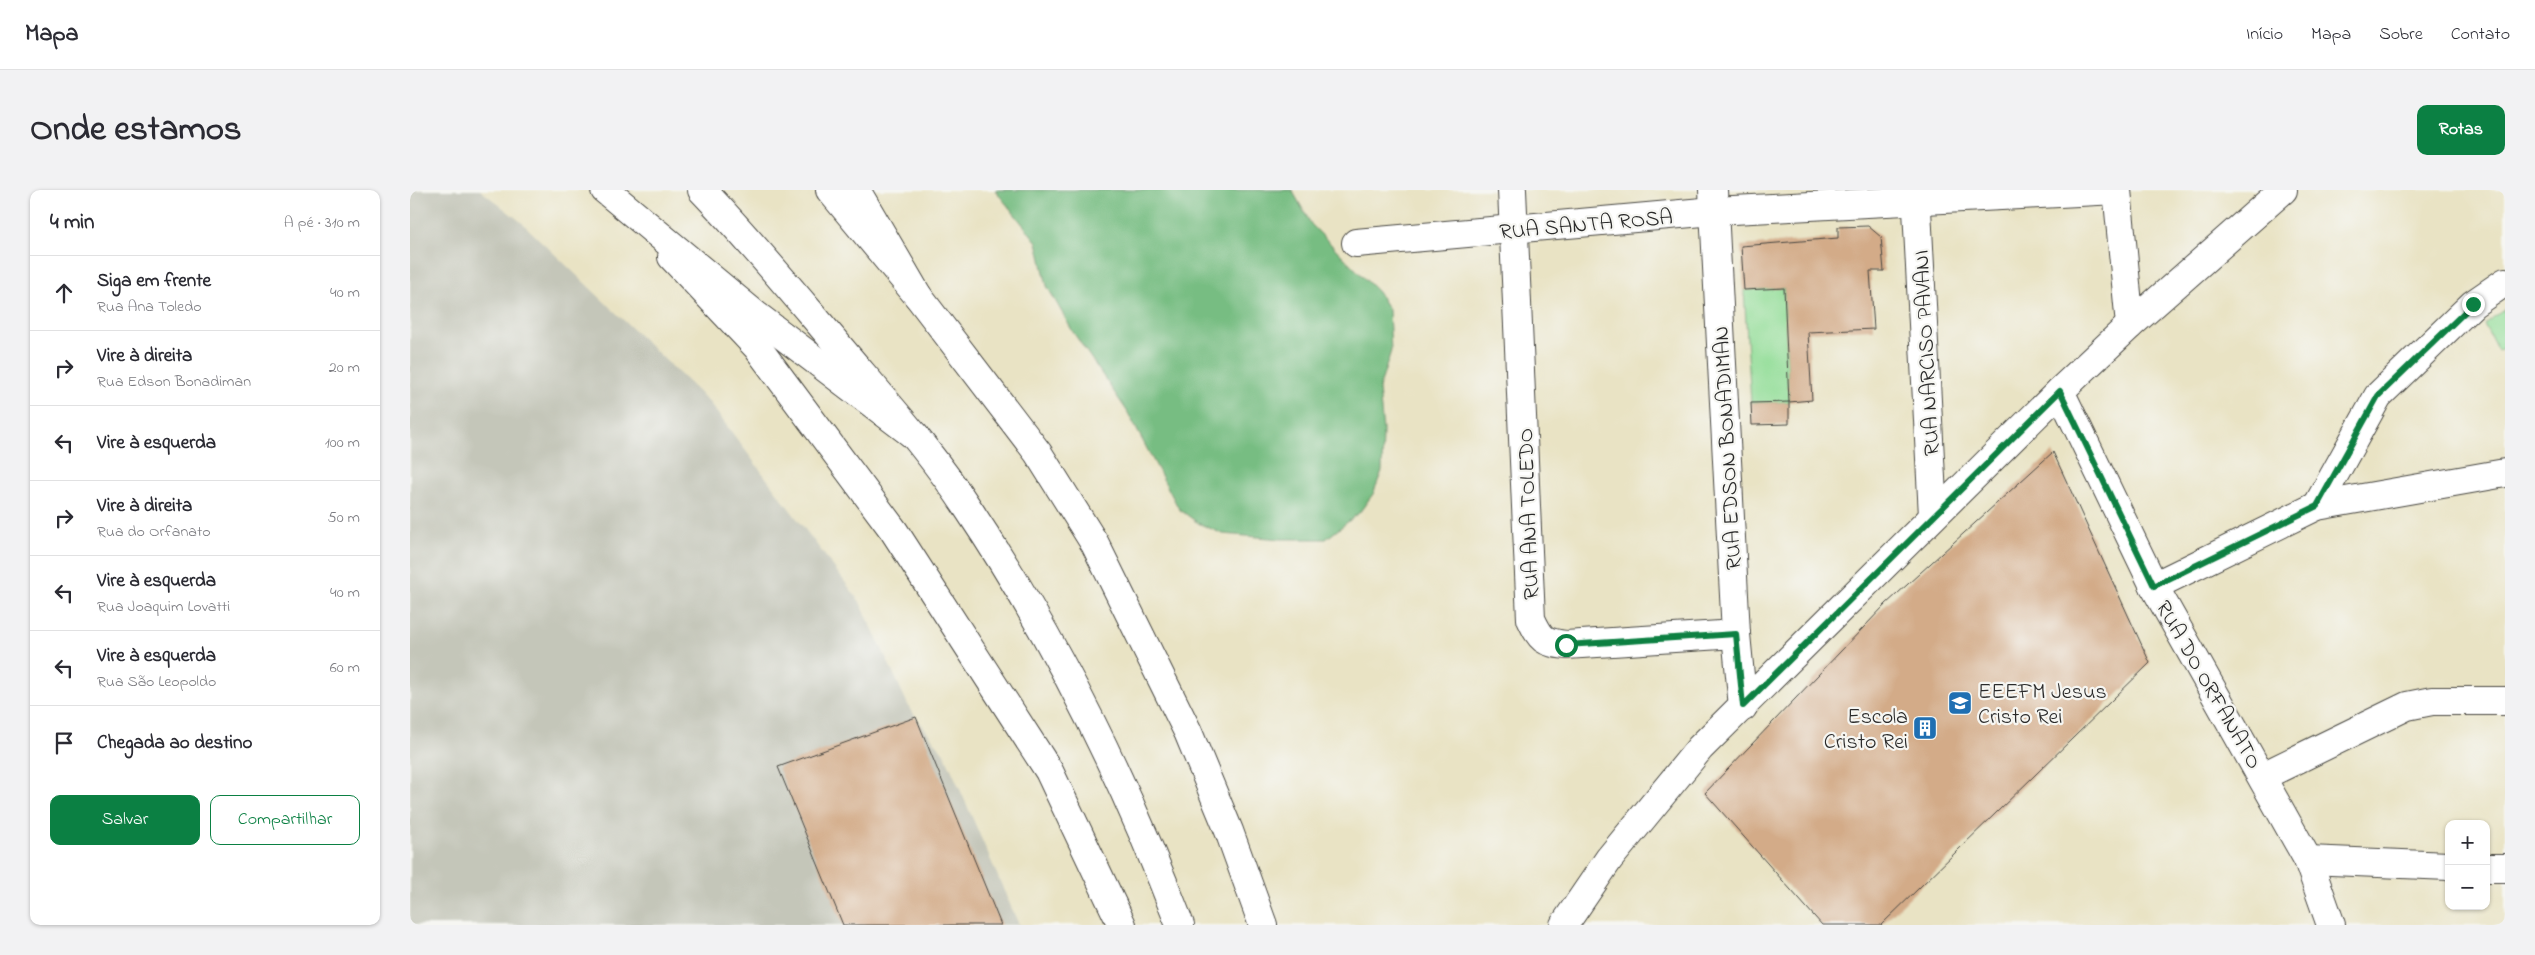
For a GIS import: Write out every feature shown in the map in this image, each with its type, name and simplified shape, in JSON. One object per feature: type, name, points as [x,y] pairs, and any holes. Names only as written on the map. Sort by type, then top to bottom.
[{"type":"main road","points":[[702,190],[741,230],[915,436],[968,508],[1048,636],[1116,770],[1154,856],[1180,925]]},
{"type":"main road","points":[[830,190],[918,296],[1038,453],[1096,544],[1188,732],[1229,831],[1264,925]]},
{"type":"main road","points":[[856,190],[918,296]]},
{"type":"main road","name":"RUA ANA TOLEDO","points":[[1512,190],[1531,619],[1539,636],[1548,643],[1566,645],[1736,634]]},
{"type":"main road","points":[[2117,190],[2130,325]]},
{"type":"main road","name":"RUA SANTA ROSA","points":[[1356,242],[1514,229],[1714,201],[2117,190]]},
{"type":"main road","points":[[1564,924],[1609,858],[1700,748],[2060,391],[2130,325],[2283,190]]},
{"type":"main road","points":[[609,193],[757,316],[915,436]]},
{"type":"main road","points":[[609,193],[757,347],[894,532],[1049,771],[1122,925]]},
{"type":"main road","name":"RUA NARCISO PAVANI","points":[[1916,195],[1933,516]]},
{"type":"main road","name":"RUA EDSON BONADIMAN","points":[[1714,201],[1736,634],[1743,706]]},
{"type":"main road","points":[[2317,506],[2378,396],[2473,304],[2505,282]]},
{"type":"main road","name":"RUA DO ORFANATO","points":[[2060,391],[2154,586],[2263,776],[2308,860],[2331,925]]},
{"type":"main road","points":[[2154,586],[2317,506],[2505,473]]},
{"type":"main road","points":[[2263,776],[2407,706],[2432,700],[2505,701]]},
{"type":"main road","points":[[2308,860],[2445,866]]},
{"type":"main road","points":[[2490,868],[2505,868]]},
{"type":"shaded area","points":[[410,190],[480,190],[520,221],[708,401],[860,602],[910,709],[945,755],[1019,925],[410,925]]},
{"type":"green space","points":[[995,190],[1292,190],[1311,224],[1378,292],[1389,310],[1391,351],[1379,389],[1383,430],[1382,471],[1373,494],[1359,513],[1326,539],[1281,539],[1223,534],[1198,523],[1179,509],[1127,411],[1073,332],[1047,286],[1037,242]]},
{"type":"green space","points":[[1784,288],[1789,402],[1751,403],[1744,290]]},
{"type":"green space","points":[[2505,309],[2505,347],[2498,351],[2484,324]]},
{"type":"building","points":[[1868,226],[1881,237],[1884,271],[1870,271],[1874,329],[1808,332],[1812,400],[1789,402],[1784,288],[1744,290],[1741,246],[1838,238],[1838,227]]},
{"type":"building","points":[[1789,402],[1789,424],[1752,425],[1751,403]]},
{"type":"building","name":"Escola Cristo Rei","points":[[2053,452],[2150,663],[1881,925],[1822,925],[1705,793],[1886,604]]},
{"type":"building","points":[[916,717],[1001,925],[843,925],[778,767]]},
{"type":"place","name":"EEEFM Jesus Cristo Rei","points":[[1960,703]]},
{"type":"place","name":"Escola Cristo Rei","points":[[1925,728]]},
{"type":"route","points":[[1566,645],[1736,634],[1743,706],[2060,391],[2154,586],[2317,506],[2378,396],[2473,304]]}]
